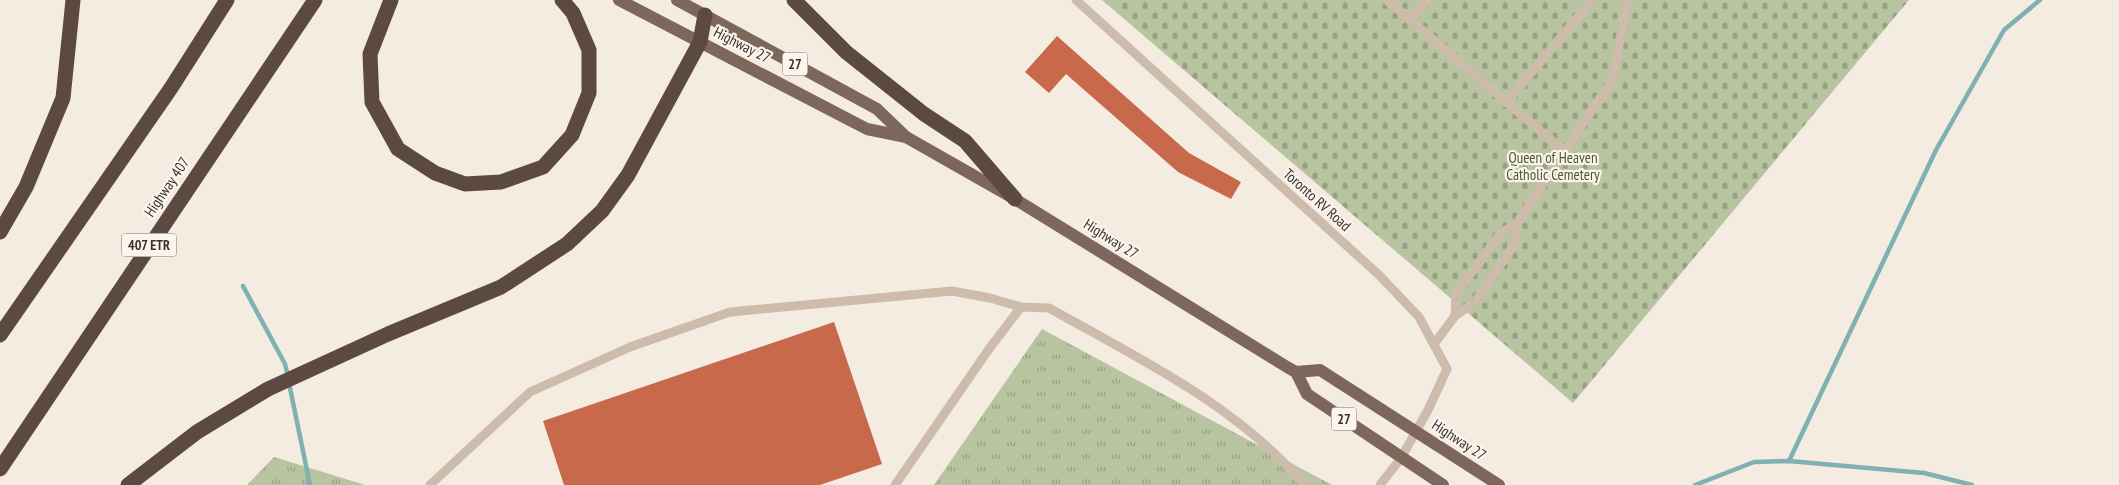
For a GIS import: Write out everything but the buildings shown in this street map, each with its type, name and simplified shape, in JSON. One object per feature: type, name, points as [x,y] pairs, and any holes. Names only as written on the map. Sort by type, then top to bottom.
[{"type":"highway","points":[[0,232],[26,187],[63,98],[72,0]]},
{"type":"highway","points":[[0,335],[171,88],[227,0]]},
{"type":"highway","name":"Highway 407","points":[[0,468],[315,0]]},
{"type":"highway","points":[[300,24],[325,0]]},
{"type":"highway","points":[[391,0],[370,54],[372,102],[398,149],[435,174],[465,184],[501,182],[543,167],[572,135],[589,93],[589,50],[573,13],[562,0]]},
{"type":"highway","points":[[794,0],[846,52],[924,114],[965,141],[1015,199]]},
{"type":"highway","points":[[128,485],[197,432],[268,389],[388,334],[501,287],[567,244],[602,211],[628,176],[700,42],[705,15]]},
{"type":"main road","name":"Highway 27","points":[[619,0],[867,129],[906,137]]},
{"type":"main road","name":"Highway 27","points":[[677,0],[877,109],[906,137],[1015,199],[1296,372],[1320,370],[1499,485]]},
{"type":"main road","name":"27","points":[[1296,372],[1307,394],[1443,485]]},
{"type":"lane","name":"Toronto RV Road","points":[[1076,0],[1379,275],[1419,317],[1447,369],[1401,458],[1380,485]]},
{"type":"lane","points":[[1387,0],[1565,152]]},
{"type":"lane","points":[[1410,20],[1427,0]]},
{"type":"lane","points":[[1506,103],[1592,0]]},
{"type":"lane","points":[[1455,316],[1456,294],[1500,234],[1517,223],[1612,80],[1628,0]]},
{"type":"lane","points":[[1434,344],[1455,316],[1476,302],[1516,242],[1517,223]]},
{"type":"lane","points":[[430,485],[530,392],[630,347],[730,312],[952,291],[990,298],[1021,307],[1049,308],[1204,396],[1258,436],[1306,485]]},
{"type":"lane","points":[[895,485],[989,348],[1021,307]]},
{"type":"green space","name":"Queen of Heaven Catholic Cemetery","points":[[1102,0],[1909,0],[1573,403]]},
{"type":"green space","points":[[1042,329],[1332,485],[934,485]]},
{"type":"green space","points":[[274,457],[365,485],[247,485]]},
{"type":"waterway","points":[[1789,461],[1936,150],[2004,30],[2040,0]]},
{"type":"waterway","points":[[243,286],[285,364],[288,376]]},
{"type":"waterway","points":[[289,383],[310,485]]},
{"type":"waterway","points":[[1695,485],[1754,462],[1789,461],[1924,473],[1972,485]]}]
